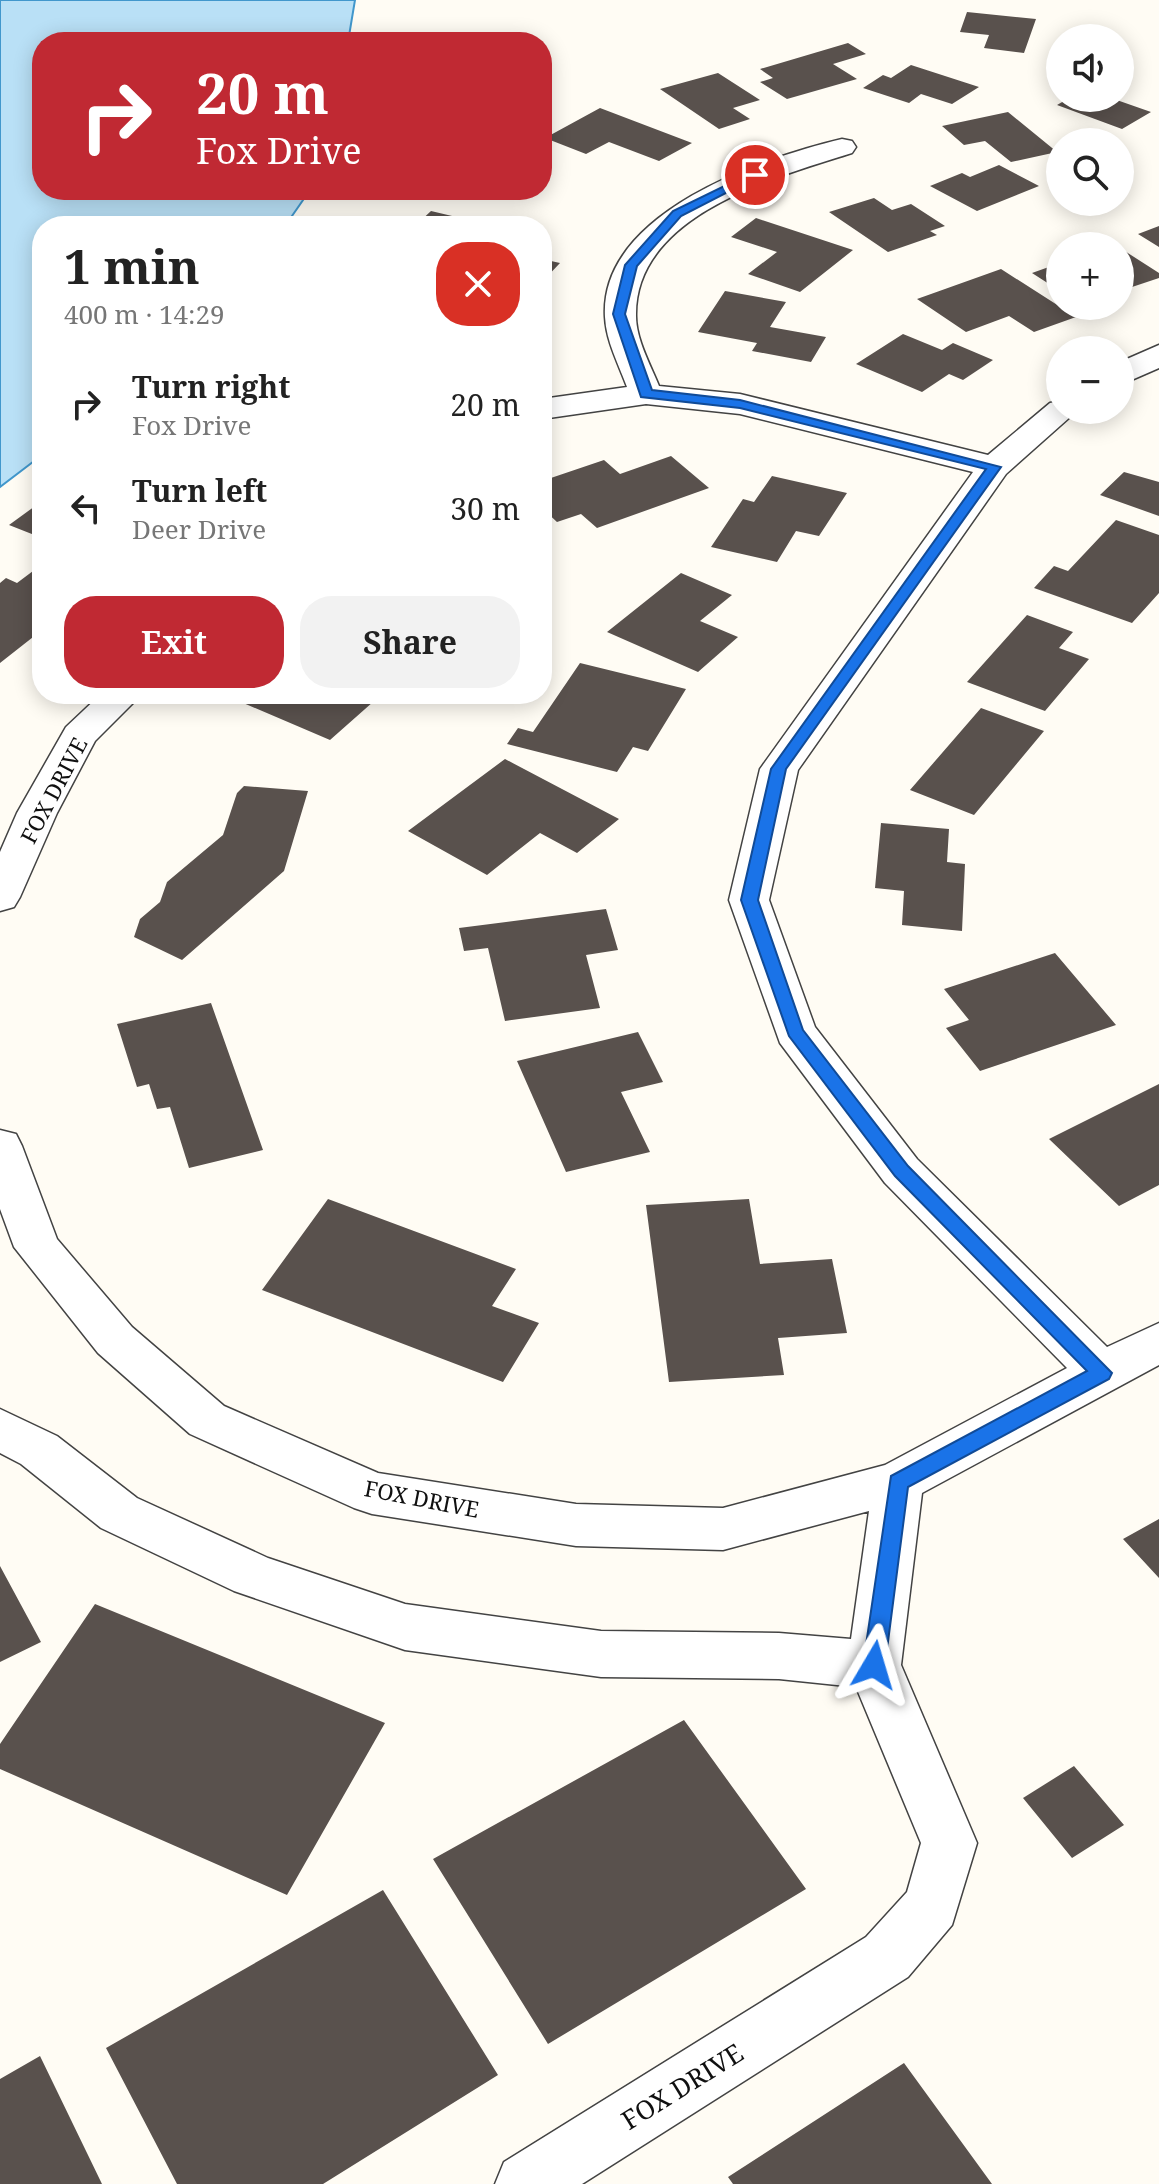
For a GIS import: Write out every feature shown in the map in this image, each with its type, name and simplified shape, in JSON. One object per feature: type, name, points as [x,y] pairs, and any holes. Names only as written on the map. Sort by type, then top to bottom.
[{"type":"street","points":[[646,394],[619,314],[631,265],[677,213],[755,175],[842,147]]},
{"type":"street","points":[[1134,368],[1159,355]]},
{"type":"street","points":[[552,408],[646,394],[740,404],[994,467]]},
{"type":"street","points":[[1046,423],[994,467],[779,769],[749,900],[795,1032],[901,1171],[1102,1373]]},
{"type":"street","name":"FOX DRIVE","points":[[0,897],[37,813],[79,735],[112,704]]},
{"type":"street","name":"FOX DRIVE","points":[[0,1146],[37,1247],[115,1340],[207,1420],[372,1493],[576,1525],[723,1529],[898,1482],[1159,1342]]},
{"type":"street","points":[[0,1429],[39,1450],[119,1513],[252,1575],[405,1627],[601,1654],[779,1656],[874,1665],[898,1482]]},
{"type":"street","name":"FOX DRIVE","points":[[526,2184],[887,1957],[932,1906],[949,1843],[874,1665]]},
{"type":"water","points":[[0,0],[355,0],[350,32],[32,32],[32,200],[303,200],[292,216],[32,216],[32,463],[0,487]]},
{"type":"building","points":[[967,12],[1036,19],[1024,53],[984,48],[989,35],[960,32]]},
{"type":"building","points":[[848,43],[866,54],[833,64],[857,79],[787,99],[760,82],[773,78],[760,69]]},
{"type":"building","points":[[911,65],[979,87],[952,104],[921,94],[909,103],[863,88],[883,75],[891,78]]},
{"type":"building","points":[[718,73],[760,100],[733,108],[750,119],[719,129],[660,89]]},
{"type":"building","points":[[1134,106],[1151,112],[1119,128],[1076,112],[1134,112]]},
{"type":"building","points":[[600,108],[692,143],[659,161],[609,142],[586,154],[552,141],[552,134]]},
{"type":"building","points":[[1008,112],[1046,143],[1046,154],[1011,162],[985,141],[964,145],[942,126]]},
{"type":"building","points":[[999,165],[1039,186],[977,211],[930,186],[962,173],[970,177]]},
{"type":"building","points":[[874,198],[892,210],[911,204],[945,226],[930,231],[937,235],[888,252],[829,212]]},
{"type":"building","points":[[431,211],[452,216],[426,216]]},
{"type":"building","points":[[756,218],[853,250],[800,292],[748,274],[777,252],[731,237]]},
{"type":"building","points":[[1159,226],[1159,247],[1138,234]]},
{"type":"building","points":[[1134,257],[1159,273],[1159,278],[1134,286]]},
{"type":"building","points":[[552,261],[560,263],[552,271]]},
{"type":"building","points":[[1046,268],[1046,282],[1032,273]]},
{"type":"building","points":[[1001,269],[1046,298],[1046,320],[1068,320],[1034,332],[1009,316],[966,332],[917,299]]},
{"type":"building","points":[[725,291],[786,302],[770,327],[826,337],[811,362],[752,351],[757,343],[698,332]]},
{"type":"building","points":[[903,334],[942,350],[953,343],[993,360],[963,380],[949,374],[922,392],[856,364]]},
{"type":"building","points":[[671,456],[709,488],[597,528],[581,514],[557,522],[552,517],[552,478],[604,460],[620,474]]},
{"type":"building","points":[[1124,472],[1159,482],[1159,516],[1100,495]]},
{"type":"building","points":[[772,476],[847,493],[819,536],[796,531],[777,562],[711,547],[743,499],[754,502]]},
{"type":"building","points":[[32,508],[32,534],[9,525]]},
{"type":"building","points":[[1116,520],[1159,535],[1159,593],[1132,623],[1034,588],[1054,566],[1068,571]]},
{"type":"building","points":[[32,572],[32,638],[0,663],[0,583],[6,578],[17,583]]},
{"type":"building","points":[[681,573],[732,595],[700,621],[738,637],[698,672],[607,632]]},
{"type":"building","points":[[1027,615],[1073,632],[1059,648],[1089,659],[1045,711],[967,682]]},
{"type":"building","points":[[580,663],[686,689],[648,751],[633,747],[617,772],[507,744],[518,728],[533,732]]},
{"type":"building","points":[[246,704],[371,704],[330,740]]},
{"type":"building","points":[[981,708],[1044,731],[974,815],[910,790]]},
{"type":"building","points":[[505,759],[619,819],[577,853],[540,833],[487,875],[408,831]]},
{"type":"building","points":[[244,786],[308,791],[284,871],[182,960],[134,937],[140,919],[160,902],[167,882],[223,835],[237,793]]},
{"type":"building","points":[[881,823],[949,829],[947,862],[965,864],[962,931],[902,925],[904,891],[875,888]]},
{"type":"building","points":[[606,909],[618,950],[586,955],[600,1008],[505,1021],[488,948],[464,951],[459,928]]},
{"type":"building","points":[[1055,953],[1116,1025],[980,1071],[946,1028],[969,1020],[944,989]]},
{"type":"building","points":[[211,1003],[263,1150],[189,1168],[170,1107],[157,1109],[149,1084],[137,1087],[117,1024]]},
{"type":"building","points":[[638,1032],[663,1082],[621,1092],[650,1152],[566,1172],[517,1061]]},
{"type":"building","points":[[1159,1084],[1159,1185],[1119,1206],[1049,1139]]},
{"type":"building","points":[[328,1199],[516,1269],[492,1306],[539,1323],[503,1382],[262,1290]]},
{"type":"building","points":[[749,1199],[760,1264],[832,1259],[847,1333],[778,1338],[784,1375],[669,1382],[646,1205]]},
{"type":"building","points":[[1159,1519],[1159,1578],[1123,1539]]},
{"type":"building","points":[[0,1566],[41,1642],[0,1662]]},
{"type":"building","points":[[95,1604],[385,1723],[287,1895],[0,1769],[0,1744]]},
{"type":"building","points":[[684,1720],[806,1889],[548,2044],[433,1859]]},
{"type":"building","points":[[1074,1766],[1124,1825],[1072,1858],[1023,1798]]},
{"type":"building","points":[[383,1890],[498,2075],[323,2184],[177,2184],[106,2048]]},
{"type":"building","points":[[40,2056],[102,2184],[0,2184],[0,2079]]},
{"type":"building","points":[[904,2063],[992,2184],[733,2184],[728,2177]]},
{"type":"route","points":[[755,175],[677,213],[631,265],[619,314],[646,394],[740,404],[994,467],[779,769],[749,900],[795,1032],[901,1171],[1102,1373],[898,1482],[874,1665]]}]
